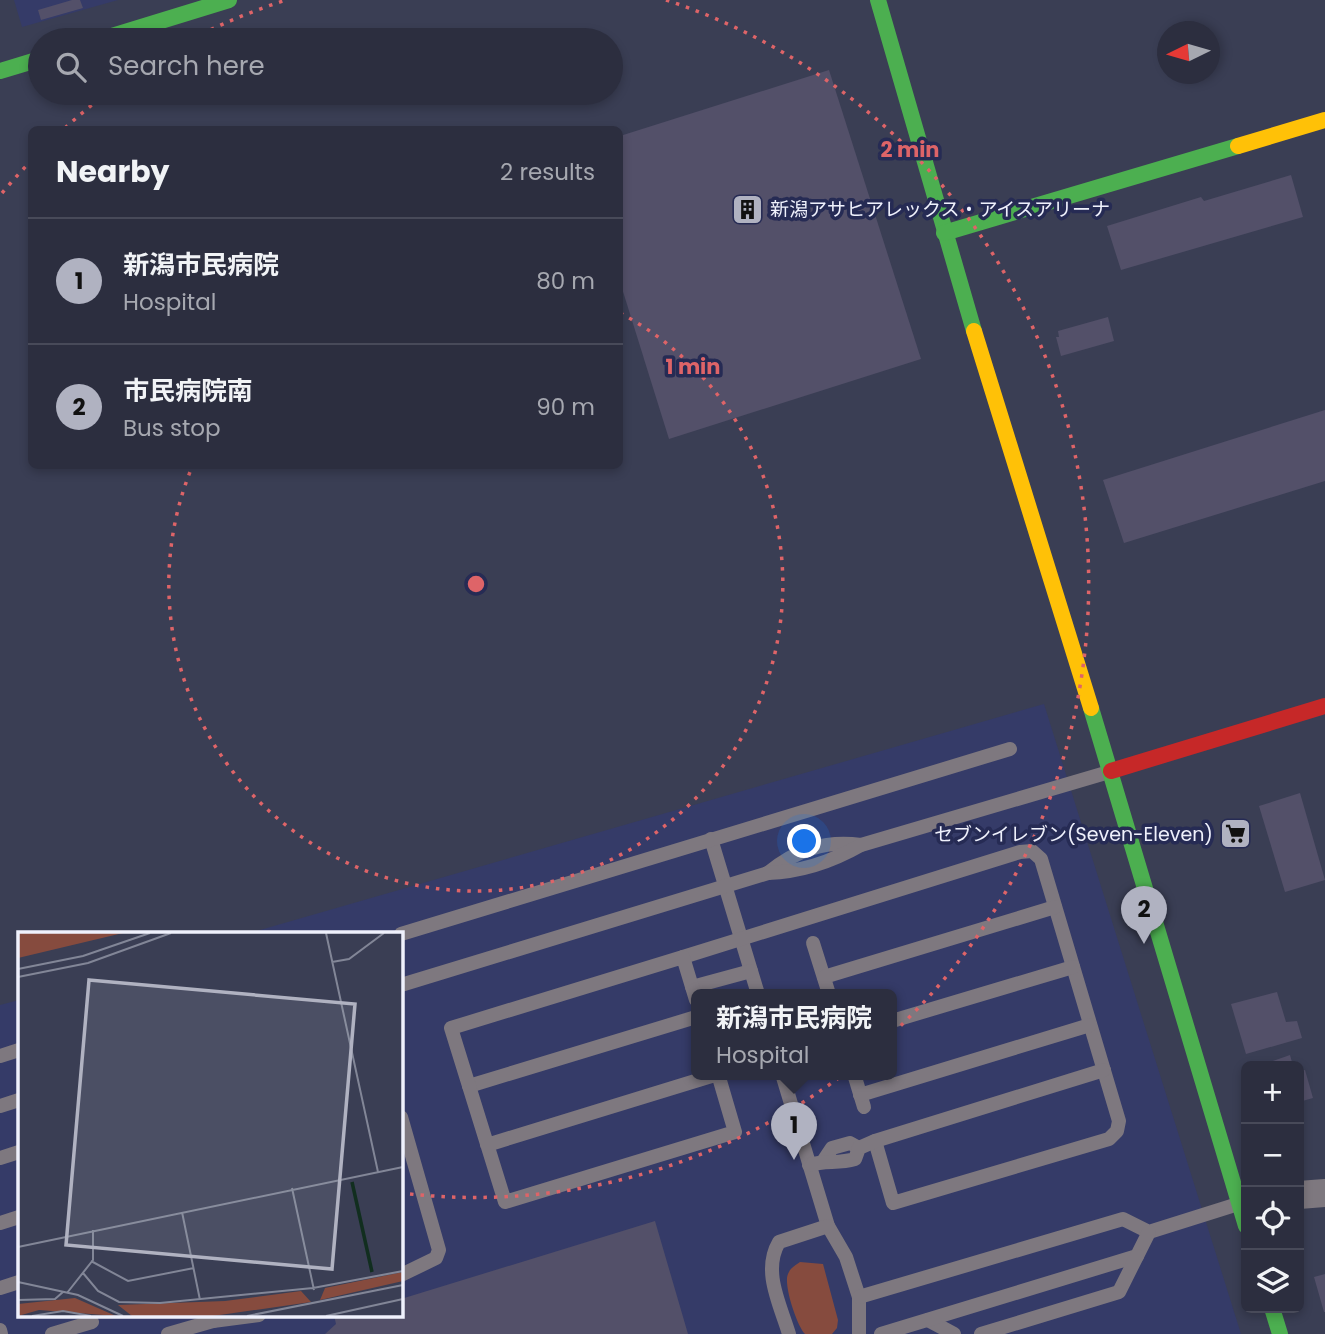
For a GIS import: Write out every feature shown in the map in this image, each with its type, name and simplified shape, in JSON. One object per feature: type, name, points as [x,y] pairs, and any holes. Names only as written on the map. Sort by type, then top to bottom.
[{"type":"street","points":[[138,28],[229,0]]},
{"type":"street","points":[[878,0],[944,233],[1241,1201]]},
{"type":"street","points":[[0,71],[28,63]]},
{"type":"street","points":[[944,233],[1325,120]]},
{"type":"street","points":[[1111,771],[1325,706]]},
{"type":"street","points":[[1304,1195],[1325,1193]]},
{"type":"street","points":[[1274,1313],[1280,1334]]},
{"type":"lane","points":[[402,934],[1010,748]]},
{"type":"lane","points":[[402,985],[768,873],[789,872],[842,856],[861,845],[1111,771]]},
{"type":"lane","points":[[711,839],[756,989]]},
{"type":"lane","points":[[720,1080],[735,1132],[505,1202],[451,1028],[1020,852],[1032,851],[1041,859],[1119,1121],[1117,1131],[1109,1139],[893,1203],[874,1141]]},
{"type":"lane","points":[[824,977],[1055,907]]},
{"type":"lane","points":[[813,943],[828,989]]},
{"type":"lane","points":[[683,957],[693,989]]},
{"type":"lane","points":[[897,1020],[1073,967]]},
{"type":"lane","points":[[704,989],[751,971]]},
{"type":"lane","points":[[469,1086],[691,1019]]},
{"type":"lane","points":[[856,1080],[862,1101],[1090,1025]]},
{"type":"lane","points":[[0,1056],[18,1050]]},
{"type":"lane","points":[[809,1165],[824,1160],[832,1148],[850,1143],[859,1148],[874,1141],[1104,1070]]},
{"type":"lane","points":[[487,1145],[698,1080]]},
{"type":"lane","points":[[784,1080],[828,1226],[846,1257],[859,1297],[859,1334]]},
{"type":"lane","points":[[0,1106],[18,1100]]},
{"type":"lane","points":[[402,1121],[439,1251],[436,1258],[402,1275]]},
{"type":"lane","points":[[0,1158],[18,1152]]},
{"type":"lane","points":[[859,1297],[1123,1219],[1149,1232],[1241,1212]]},
{"type":"lane","points":[[0,1223],[18,1217]]},
{"type":"lane","points":[[789,1334],[769,1267],[772,1254],[779,1242],[828,1226]]},
{"type":"lane","points":[[981,1334],[1119,1292],[1149,1232]]},
{"type":"lane","points":[[881,1334],[1137,1256]]},
{"type":"lane","points":[[0,1288],[18,1282]]},
{"type":"lane","points":[[167,1334],[212,1318],[243,1316]]},
{"type":"lane","points":[[928,1320],[954,1334]]},
{"type":"lane","points":[[52,1334],[93,1324]]},
{"type":"shaded area","points":[[14,0],[118,0],[22,27]]},
{"type":"shaded area","points":[[1044,704],[1241,1334],[0,1334],[0,1005],[18,1000],[18,1316],[402,1316],[402,932],[253,932]]},
{"type":"shaded area","points":[[800,1262],[823,1264],[838,1320],[837,1328],[832,1334],[805,1334],[798,1323],[787,1279],[790,1270]]},
{"type":"building","points":[[80,0],[83,8],[41,20],[38,10]]},
{"type":"building","name":"新潟アサヒアレックス・アイスアリーナ","points":[[829,70],[921,359],[669,439],[623,292],[623,135]]},
{"type":"building","points":[[1291,175],[1303,217],[1121,270],[1107,226],[1201,197],[1204,201]]},
{"type":"building","points":[[1108,317],[1114,341],[1061,356],[1056,337],[1059,337],[1058,331]]},
{"type":"building","points":[[1325,410],[1325,481],[1124,543],[1103,480]]},
{"type":"building","points":[[1300,793],[1325,880],[1285,892],[1259,806]]},
{"type":"building","points":[[1277,992],[1286,1022],[1297,1021],[1302,1038],[1246,1054],[1231,1004]]},
{"type":"building","points":[[1290,1055],[1292,1061],[1273,1061]]},
{"type":"building","points":[[1304,1070],[1313,1098],[1304,1101]]},
{"type":"building","points":[[655,1221],[688,1334],[325,1334],[336,1324],[334,1316],[402,1316],[402,1299]]},
{"type":"building","points":[[1325,1274],[1325,1312],[1324,1312],[1314,1277]]},
{"type":"traffic: fast","points":[[138,28],[229,0]]},
{"type":"traffic: fast","points":[[878,0],[974,331]]},
{"type":"traffic: fast","points":[[0,71],[28,63]]},
{"type":"traffic: fast","points":[[944,233],[1238,146]]},
{"type":"traffic: fast","points":[[1091,708],[1241,1209]]},
{"type":"traffic: fast","points":[[1274,1313],[1280,1334]]},
{"type":"traffic: slow","points":[[1238,146],[1325,120]]},
{"type":"traffic: slow","points":[[974,331],[1091,708]]},
{"type":"traffic: jam","points":[[1111,771],[1325,706]]},
{"type":"place","name":"新潟アサヒアレックス・アイスアリーナ","points":[[747,209]]},
{"type":"place","name":"セブンイレブン(Seven-Eleven)","points":[[1236,834]]},
{"type":"place","name":"市民病院南","points":[[1144,944]]},
{"type":"place","name":"新潟市民病院","points":[[794,1160]]}]
